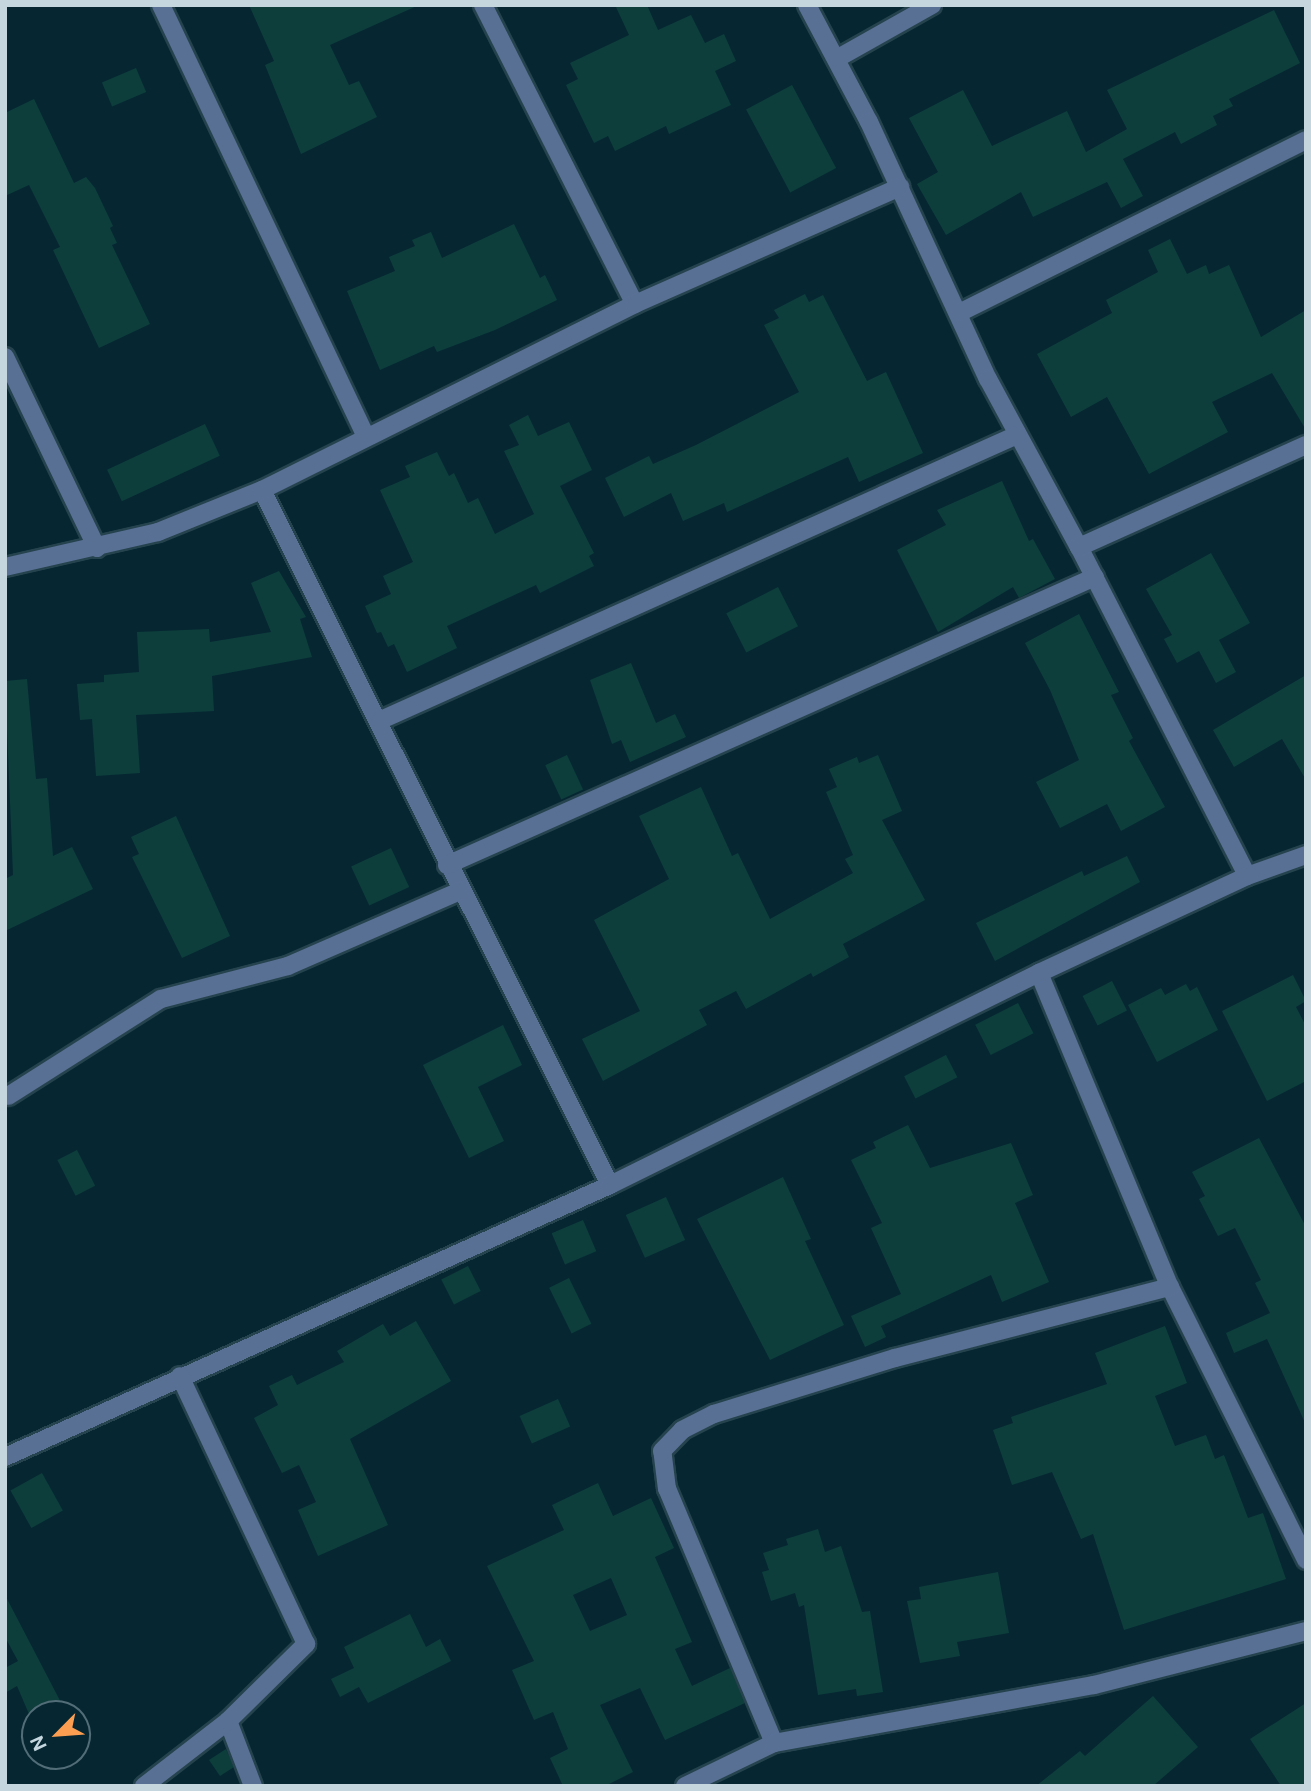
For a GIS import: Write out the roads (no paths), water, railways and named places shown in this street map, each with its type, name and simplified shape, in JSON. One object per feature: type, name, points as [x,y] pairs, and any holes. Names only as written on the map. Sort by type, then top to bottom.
[{"type":"street","points":[[161,5],[366,437]]},
{"type":"street","points":[[483,5],[635,304]]},
{"type":"street","points":[[807,5],[838,58],[961,312],[988,379],[1095,577],[1247,876]]},
{"type":"street","points":[[838,58],[932,5]]},
{"type":"street","points":[[961,312],[1306,140]]},
{"type":"street","points":[[5,568],[158,532],[262,490],[635,304],[900,187]]},
{"type":"street","points":[[5,357],[97,548]]},
{"type":"street","points":[[381,720],[1017,435]]},
{"type":"street","points":[[1079,547],[1306,445]]},
{"type":"street","points":[[262,490],[381,720],[447,865],[610,1185]]},
{"type":"street","points":[[447,865],[1095,577]]},
{"type":"street","points":[[5,1457],[180,1376],[610,1185],[1040,973],[1247,876],[1306,855]]},
{"type":"street","points":[[8,1096],[161,999],[288,966],[460,891]]},
{"type":"street","points":[[1040,973],[1170,1287],[1306,1560]]},
{"type":"street","points":[[774,1743],[667,1489],[662,1451],[682,1430],[714,1414],[895,1358],[1170,1287]]},
{"type":"street","points":[[144,1786],[228,1721],[306,1644],[180,1376]]},
{"type":"street","points":[[685,1786],[774,1743],[1094,1685],[1306,1631]]},
{"type":"street","points":[[228,1721],[253,1786]]}]
